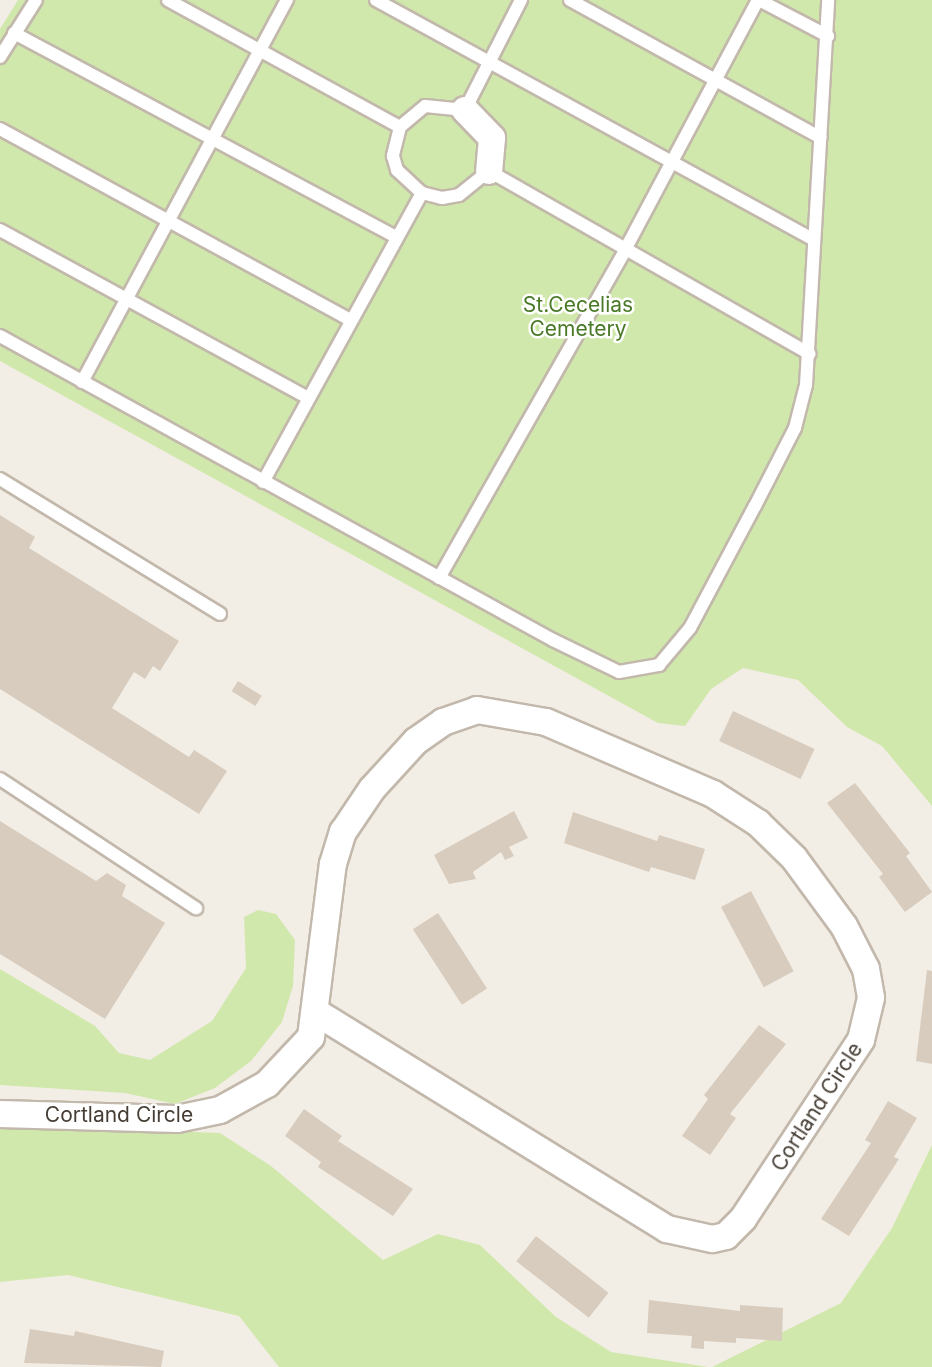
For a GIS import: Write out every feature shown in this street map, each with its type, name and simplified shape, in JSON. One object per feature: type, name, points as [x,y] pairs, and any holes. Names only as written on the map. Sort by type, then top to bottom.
[{"type":"street","points":[[465,110],[492,138],[489,171]]},
{"type":"street","name":"Cortland Circle","points":[[0,1114],[177,1119],[206,1115],[267,1084],[296,1058],[311,1037],[333,864],[344,832],[372,789],[416,741],[443,722],[477,710],[546,722],[713,794],[758,822],[794,858],[844,926],[866,969],[871,998],[861,1040],[743,1219],[726,1236],[712,1239],[667,1229],[315,1012]]},
{"type":"lane","points":[[0,57],[36,0]]},
{"type":"lane","points":[[168,0],[400,127]]},
{"type":"lane","points":[[82,382],[287,0]]},
{"type":"lane","points":[[376,0],[811,238]]},
{"type":"lane","points":[[521,0],[487,62],[465,110],[425,106],[400,127],[393,156],[397,170],[422,193],[459,195],[489,171],[810,354]]},
{"type":"lane","points":[[570,0],[821,138]]},
{"type":"lane","points":[[439,578],[625,250],[758,0],[828,36]]},
{"type":"lane","points":[[0,336],[439,578],[619,672],[659,665],[690,628],[795,428],[810,354],[811,238],[821,138],[828,0]]},
{"type":"lane","points":[[14,33],[394,236]]},
{"type":"lane","points":[[0,130],[348,319]]},
{"type":"lane","points":[[263,482],[348,319],[394,236],[422,193]]},
{"type":"lane","points":[[0,230],[306,397]]},
{"type":"lane","points":[[0,479],[220,614]]},
{"type":"lane","points":[[0,779],[196,908]]},
{"type":"green space","name":"St.Cecelias Cemetery","points":[[18,0],[932,0],[932,806],[882,746],[847,727],[798,680],[743,668],[711,689],[685,726],[658,723],[0,361],[0,29]]},
{"type":"green space","points":[[258,910],[276,914],[295,940],[293,986],[282,1022],[251,1061],[215,1088],[175,1104],[125,1093],[0,1085],[0,969],[95,1026],[119,1053],[150,1060],[212,1021],[246,968],[244,917]]},
{"type":"green space","points":[[0,1124],[220,1133],[271,1166],[383,1260],[438,1234],[480,1245],[556,1317],[611,1352],[708,1367],[279,1367],[239,1316],[68,1275],[0,1282]]},
{"type":"green space","points":[[932,1145],[932,1367],[712,1367],[841,1303],[892,1228]]},
{"type":"building","points":[[0,515],[35,537],[29,548],[179,641],[160,671],[153,666],[145,679],[134,672],[112,708],[189,757],[194,750],[227,771],[199,814],[0,689]]},
{"type":"building","points":[[238,681],[262,696],[255,706],[232,691]]},
{"type":"building","points":[[733,711],[815,749],[801,779],[719,741]]},
{"type":"building","points":[[855,783],[910,853],[906,856],[932,892],[905,912],[879,877],[883,874],[827,803]]},
{"type":"building","points":[[514,811],[528,838],[509,847],[514,856],[505,860],[501,852],[473,872],[476,879],[449,884],[434,855]]},
{"type":"building","points":[[573,812],[657,841],[659,835],[705,849],[695,880],[651,867],[649,872],[564,843]]},
{"type":"building","points":[[0,821],[96,881],[107,873],[126,885],[122,896],[165,923],[105,1019],[0,954]]},
{"type":"building","points":[[751,891],[794,971],[764,987],[721,907]]},
{"type":"building","points":[[438,913],[487,988],[462,1005],[413,929]]},
{"type":"building","points":[[927,970],[932,971],[932,1064],[916,1061]]},
{"type":"building","points":[[759,1025],[786,1044],[730,1114],[736,1118],[710,1155],[682,1136],[708,1099],[704,1095]]},
{"type":"building","points":[[888,1101],[917,1118],[894,1157],[899,1159],[849,1236],[821,1219],[871,1143],[865,1140]]},
{"type":"building","points":[[304,1109],[342,1136],[338,1141],[413,1189],[393,1216],[318,1167],[321,1162],[285,1136]]},
{"type":"building","points":[[536,1236],[608,1293],[589,1318],[516,1261]]},
{"type":"building","points":[[649,1300],[740,1311],[740,1305],[783,1308],[782,1341],[736,1338],[736,1343],[704,1341],[704,1349],[691,1348],[692,1336],[647,1333]]},
{"type":"building","points":[[30,1329],[74,1336],[75,1331],[164,1351],[161,1367],[24,1363]]}]
